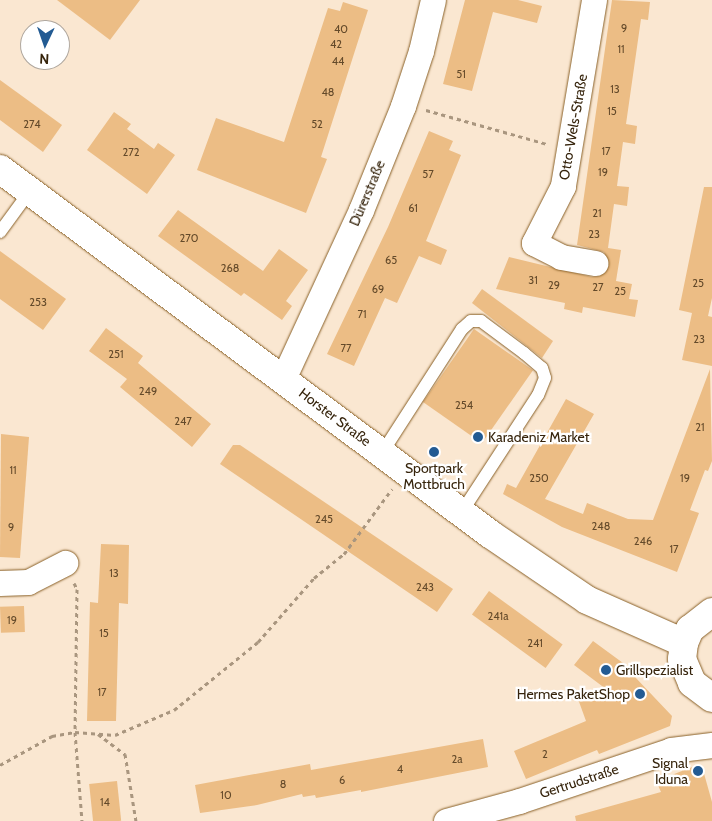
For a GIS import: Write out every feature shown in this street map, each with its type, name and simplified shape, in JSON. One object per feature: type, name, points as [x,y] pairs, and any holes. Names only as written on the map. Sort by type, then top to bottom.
[{"type":"main road","name":"Horster Straße","points":[[0,169],[462,513],[588,600],[684,643]]},
{"type":"main road","points":[[712,612],[695,623],[684,643],[682,659],[686,674],[699,691],[712,698]]},
{"type":"street","name":"Dürerstraße","points":[[283,379],[361,210],[403,106],[421,51],[433,0]]},
{"type":"street","name":"Otto-Wels-Straße","points":[[594,0],[563,186],[534,243],[561,257],[595,263]]},
{"type":"street","points":[[0,583],[28,582],[65,563]]},
{"type":"street","name":"Gertrudstraße","points":[[446,821],[519,801],[670,750],[712,745]]},
{"type":"lane","points":[[0,232],[30,191]]},
{"type":"lane","points":[[382,453],[462,329],[471,321],[481,321],[524,353],[542,368],[546,378],[528,412],[462,513]]},
{"type":"path","points":[[403,106],[569,150]]},
{"type":"path","points":[[0,765],[52,736],[74,732],[115,735],[174,710],[258,642],[314,578],[344,554],[405,471]]},
{"type":"path","points":[[65,563],[77,589],[74,732],[82,821]]},
{"type":"path","points":[[98,734],[125,754],[136,821]]},
{"type":"building","points":[[57,0],[140,0],[110,40]]},
{"type":"building","points":[[465,0],[518,0],[542,6],[537,23],[493,12],[472,91],[443,84]]},
{"type":"building","points":[[612,0],[650,2],[648,20],[641,19],[626,124],[637,126],[635,144],[623,142],[617,186],[629,187],[627,206],[614,204],[608,248],[621,250],[616,281],[632,284],[629,299],[638,300],[635,317],[583,307],[582,313],[564,309],[565,303],[496,289],[509,257],[592,277],[600,276],[609,266],[604,252],[577,245]]},
{"type":"building","points":[[343,2],[368,10],[321,157],[327,159],[306,213],[197,170],[216,118],[284,142],[328,8],[340,11]]},
{"type":"building","points":[[0,80],[62,125],[43,152],[0,120]]},
{"type":"building","points":[[114,112],[131,124],[127,129],[154,149],[158,143],[175,155],[147,194],[87,150]]},
{"type":"building","points":[[429,131],[453,141],[449,150],[461,155],[426,241],[447,250],[441,265],[419,256],[397,303],[385,298],[354,366],[327,354],[388,227]]},
{"type":"building","points":[[704,187],[712,187],[712,298],[708,316],[712,317],[712,366],[682,360],[692,313],[679,310]]},
{"type":"building","points":[[178,210],[263,271],[279,249],[308,270],[286,301],[292,306],[282,320],[244,293],[241,296],[158,236]]},
{"type":"building","points":[[0,251],[66,299],[43,330],[0,299]]},
{"type":"building","points":[[482,289],[553,341],[542,358],[472,303]]},
{"type":"building","points":[[106,328],[143,356],[138,363],[211,424],[192,447],[120,387],[127,379],[89,351]]},
{"type":"building","points":[[474,329],[533,370],[482,443],[423,402]]},
{"type":"building","points":[[710,369],[712,461],[708,471],[705,470],[690,510],[699,513],[677,572],[562,527],[503,494],[507,484],[516,488],[566,399],[594,414],[545,499],[583,514],[587,503],[628,519],[653,520]]},
{"type":"building","points":[[1,434],[29,437],[20,558],[0,557]]},
{"type":"building","points":[[233,445],[240,445],[453,589],[437,612],[220,464]]},
{"type":"building","points":[[101,544],[129,545],[128,604],[119,603],[116,721],[87,721],[90,602],[98,603]]},
{"type":"building","points":[[489,591],[563,644],[546,668],[472,614]]},
{"type":"building","points":[[24,606],[25,632],[1,633],[0,607]]},
{"type":"building","points":[[593,641],[638,674],[635,677],[672,716],[670,726],[599,754],[597,750],[526,779],[514,751],[586,721],[578,699],[606,689],[574,665]]},
{"type":"building","points":[[483,739],[488,767],[361,792],[361,790],[316,798],[315,795],[303,797],[302,794],[257,805],[200,813],[195,785],[310,764],[311,770]]},
{"type":"building","points":[[695,766],[703,770],[712,802],[712,821],[576,821],[575,816],[661,792],[656,781]]},
{"type":"building","points":[[117,781],[121,821],[93,821],[89,784]]},
{"type":"place","name":"Karadeniz Market","points":[[478,437]]},
{"type":"place","name":"Sportpark Mottbruch","points":[[434,452]]},
{"type":"place","name":"Grillspezialist","points":[[606,670]]},
{"type":"place","name":"Hermes PaketShop","points":[[640,694]]},
{"type":"place","name":"Signal Iduna","points":[[698,771]]}]
